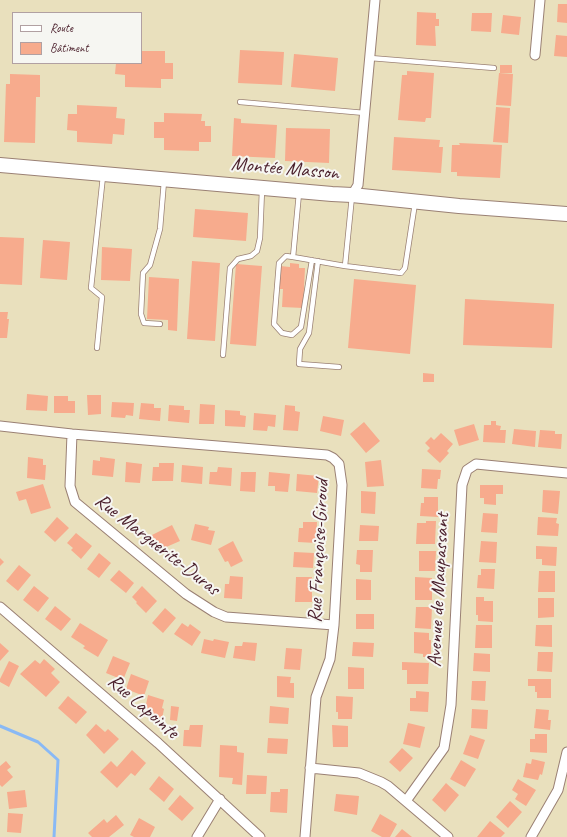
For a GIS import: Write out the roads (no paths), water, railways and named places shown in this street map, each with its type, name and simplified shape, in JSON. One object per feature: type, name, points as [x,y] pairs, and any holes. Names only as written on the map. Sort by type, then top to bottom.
[{"type":"main road","name":"Montée Masson","points":[[0,166],[299,191],[352,194],[567,214]]},
{"type":"street","points":[[352,194],[358,184],[375,0]]},
{"type":"street","points":[[536,54],[540,0],[537,0]]},
{"type":"street","name":"Rue Françoise-Giroud","points":[[0,426],[72,434],[327,455],[339,464],[342,485],[334,625],[330,659],[316,697],[305,837]]},
{"type":"street","name":"Rue Marguerite-Duras","points":[[72,434],[70,486],[75,502],[186,594],[214,612],[226,617],[334,625]]},
{"type":"street","name":"Avenue de Maupassant","points":[[406,801],[444,748],[451,705],[462,484],[467,470],[476,464],[567,473]]},
{"type":"street","name":"Rue Lapointe","points":[[0,607],[220,799],[260,837]]},
{"type":"street","points":[[531,837],[558,790],[567,752]]},
{"type":"street","points":[[310,768],[358,773],[387,786],[448,837]]},
{"type":"street","points":[[197,837],[220,799]]},
{"type":"lane","points":[[370,58],[494,68]]},
{"type":"lane","points":[[240,102],[365,113]]},
{"type":"lane","points":[[97,348],[102,297],[92,288],[103,174]]},
{"type":"lane","points":[[160,324],[144,323],[141,314],[143,274],[150,265],[160,229],[164,179]]},
{"type":"lane","points":[[223,355],[230,268],[238,259],[251,256],[257,251],[260,238],[262,188]]},
{"type":"lane","points":[[293,257],[299,191]]},
{"type":"lane","points":[[345,266],[352,194]]},
{"type":"lane","points":[[315,261],[301,327],[292,335],[282,334],[274,324],[279,262],[286,256],[345,266],[401,273],[405,268],[416,201]]},
{"type":"lane","points":[[315,261],[309,333],[300,349],[299,364],[339,367]]},
{"type":"waterway","points":[[0,726],[38,742],[58,760],[54,837]]}]
